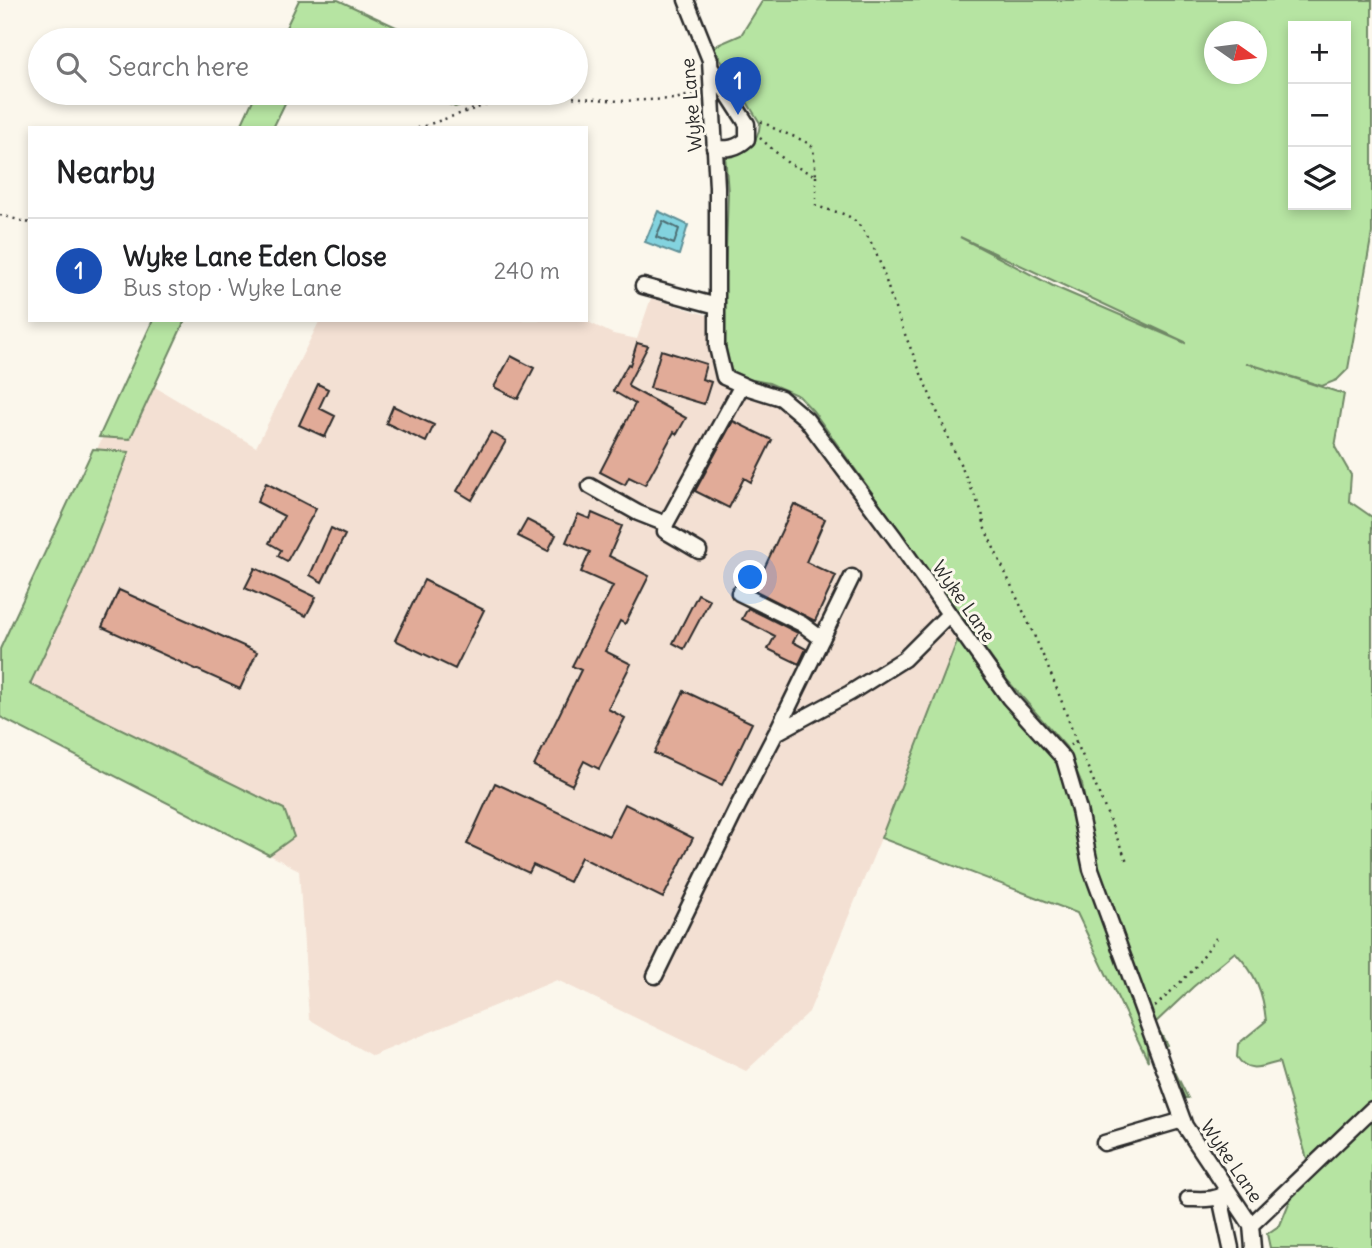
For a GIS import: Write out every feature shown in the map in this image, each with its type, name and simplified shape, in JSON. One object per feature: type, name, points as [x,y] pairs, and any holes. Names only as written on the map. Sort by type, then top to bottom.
[{"type":"street","name":"Wyke Lane","points":[[685,0],[710,66],[717,187],[717,347],[724,377],[781,398],[806,419],[1009,698],[1064,759],[1079,810],[1091,869],[1183,1119],[1225,1194],[1251,1225],[1253,1248]]},
{"type":"street","points":[[710,66],[747,128],[747,139],[732,149],[714,148]]},
{"type":"street","points":[[643,286],[717,306]]},
{"type":"street","points":[[699,551],[665,531],[666,524],[742,385]]},
{"type":"street","points":[[590,486],[638,513],[666,524]]},
{"type":"street","points":[[655,976],[852,577]]},
{"type":"street","points":[[739,593],[802,624],[822,639]]},
{"type":"street","points":[[776,733],[850,693],[904,659],[949,614]]},
{"type":"street","points":[[1251,1225],[1372,1109]]},
{"type":"street","points":[[1104,1143],[1183,1119]]},
{"type":"street","points":[[1188,1199],[1225,1194],[1231,1248]]},
{"type":"path","points":[[588,99],[665,100],[711,88]]},
{"type":"path","points":[[424,126],[486,105]]},
{"type":"path","points":[[747,128],[764,122],[775,131],[806,141],[813,147],[816,205],[828,212],[841,213],[854,220],[871,242],[897,314],[982,512],[985,529],[1040,646],[1076,742],[1097,785],[1107,816],[1127,860]]},
{"type":"path","points":[[747,128],[794,167],[816,176]]},
{"type":"path","points":[[0,215],[28,222]]},
{"type":"path","points":[[1058,752],[1076,742]]},
{"type":"path","points":[[1145,1017],[1193,970],[1216,938]]},
{"type":"shaded area","points":[[651,298],[717,318],[724,377],[806,419],[961,631],[881,838],[809,1012],[746,1071],[557,980],[372,1056],[309,1019],[299,870],[0,717],[0,651],[133,374],[256,447],[319,322],[588,322],[613,334],[637,339]]},
{"type":"green space","points":[[299,0],[338,0],[398,28],[286,28]]},
{"type":"green space","points":[[763,0],[1372,0],[1372,233],[1348,369],[1337,380],[1322,386],[1246,363],[1344,394],[1335,447],[1351,475],[1349,501],[1372,517],[1372,1248],[1270,1248],[1267,1234],[1280,1225],[1307,1159],[1279,1062],[1251,1067],[1237,1057],[1238,1044],[1266,1021],[1257,984],[1235,952],[1155,1023],[1167,1045],[1163,1048],[1188,1098],[1185,1098],[1145,1020],[1148,1061],[1077,913],[881,838],[961,631],[1064,759],[1086,810],[1082,784],[1066,747],[1008,681],[813,411],[799,396],[769,383],[742,378],[733,374],[728,366],[723,336],[728,193],[725,154],[739,153],[750,147],[757,136],[760,123],[713,47],[741,35]],"holes":[[[960,237],[1185,342],[1185,343],[1053,286]]]},
{"type":"green space","points":[[251,105],[284,105],[274,126],[241,126]]},
{"type":"green space","points":[[152,322],[184,322],[130,439],[99,437]]},
{"type":"green space","points":[[93,449],[129,452],[81,576],[30,684],[284,809],[294,837],[269,855],[0,717],[0,649]]},
{"type":"water","points":[[658,211],[688,225],[679,255],[645,242]]},
{"type":"building","points":[[637,343],[648,346],[628,384],[629,387],[686,418],[677,434],[674,432],[645,485],[629,477],[625,485],[600,472],[635,404],[613,391],[628,364],[630,365]]},
{"type":"building","points":[[661,350],[706,364],[702,379],[711,382],[704,404],[650,388]]},
{"type":"building","points":[[511,356],[534,368],[518,399],[494,387]]},
{"type":"building","points":[[318,384],[328,389],[319,408],[335,416],[325,437],[299,425]]},
{"type":"building","points":[[393,406],[434,425],[426,442],[386,423]]},
{"type":"building","points":[[733,421],[772,440],[751,482],[744,478],[729,508],[695,491]]},
{"type":"building","points":[[491,432],[506,441],[472,500],[457,491]]},
{"type":"building","points":[[266,483],[316,509],[287,561],[278,556],[281,550],[269,543],[284,516],[257,502]]},
{"type":"building","points":[[794,504],[825,519],[806,562],[836,576],[815,621],[754,590]]},
{"type":"building","points":[[592,513],[622,526],[609,556],[649,576],[625,624],[620,621],[605,651],[631,664],[608,709],[625,718],[599,769],[584,761],[572,785],[534,766],[581,670],[572,666],[613,586],[581,572],[590,552],[566,542],[578,514],[590,519]]},
{"type":"building","points":[[527,520],[556,535],[548,551],[518,536]]},
{"type":"building","points":[[331,528],[345,535],[322,582],[310,575]]},
{"type":"building","points":[[255,568],[316,597],[306,616],[245,588]]},
{"type":"building","points":[[424,580],[484,610],[455,669],[395,640]]},
{"type":"building","points":[[119,590],[257,652],[240,689],[102,627]]},
{"type":"building","points":[[698,594],[710,600],[684,649],[673,643]]},
{"type":"building","points":[[748,608],[798,633],[793,642],[806,649],[799,664],[768,649],[775,636],[742,619]]},
{"type":"building","points":[[684,691],[752,723],[722,785],[654,753]]},
{"type":"building","points":[[495,783],[609,836],[625,804],[693,838],[663,898],[581,857],[569,882],[533,865],[529,873],[467,844]]},
{"type":"place","name":"Wyke Lane Eden Close","points":[[738,115]]}]
